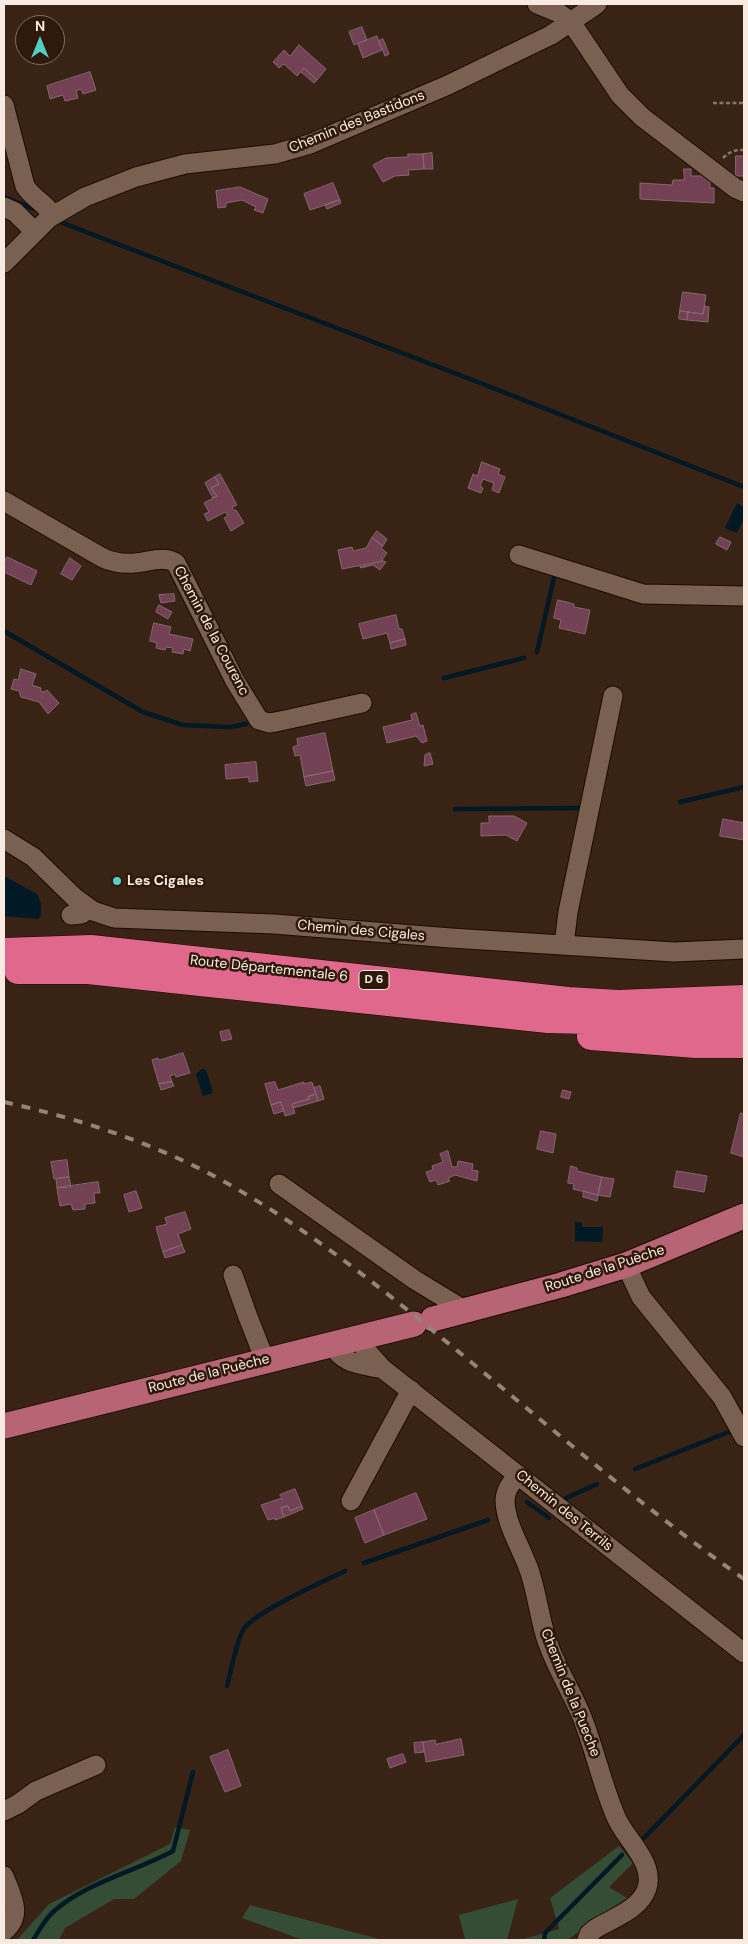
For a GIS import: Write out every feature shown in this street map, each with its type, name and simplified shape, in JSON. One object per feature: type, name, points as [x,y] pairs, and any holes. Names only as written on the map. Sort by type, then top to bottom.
[{"type":"highway","name":"Route Départementale 6","points":[[4,952],[91,949],[568,1001],[618,1004],[744,999]]},
{"type":"highway","name":"Route Départementale 6","points":[[4,970],[88,970],[548,1019],[701,1023],[744,1020]]},
{"type":"highway","points":[[618,1004],[744,990]]},
{"type":"highway","points":[[379,1001],[514,1026],[619,1040],[687,1044],[744,1044]]},
{"type":"main road","name":"Route de la Puèche","points":[[4,1426],[332,1343],[424,1322],[626,1265],[744,1216]]},
{"type":"street","points":[[538,4],[559,13],[571,22],[620,96],[631,107],[655,128],[735,188],[744,192]]},
{"type":"street","points":[[569,4],[571,22]]},
{"type":"street","name":"Chemin des Bastidons","points":[[4,263],[34,231],[53,216],[85,197],[136,177],[185,164],[275,154],[310,144],[448,86],[551,35],[598,4]]},
{"type":"street","points":[[4,105],[25,186],[30,195],[46,205],[53,216]]},
{"type":"street","points":[[4,207],[15,212],[34,231]]},
{"type":"street","name":"Chemin de la Courenc","points":[[4,501],[114,563],[136,563],[162,559],[176,563],[235,681],[259,720],[269,723],[276,722],[362,702]]},
{"type":"street","points":[[519,555],[643,594],[744,596]]},
{"type":"street","points":[[564,945],[568,912],[613,696]]},
{"type":"street","name":"Chemin des Cigales","points":[[4,839],[33,858],[75,898],[93,910],[114,918],[274,924],[674,952],[744,949]]},
{"type":"street","points":[[279,1184],[415,1280],[466,1310]]},
{"type":"street","points":[[626,1265],[641,1297],[722,1398],[744,1436]]},
{"type":"street","points":[[233,1275],[265,1360]]},
{"type":"street","name":"Chemin des Terrils","points":[[359,1337],[365,1349],[383,1369],[744,1653]]},
{"type":"street","name":"Chemin des Terrils","points":[[332,1343],[336,1352],[344,1359],[383,1369]]},
{"type":"street","points":[[351,1500],[411,1390]]},
{"type":"street","name":"Chemin de la Pueche","points":[[518,1475],[505,1495],[506,1509],[530,1574],[546,1638],[582,1717],[611,1807],[617,1821],[643,1861],[648,1880],[644,1895],[635,1906],[595,1929],[589,1934],[588,1940]]},
{"type":"street","points":[[4,1811],[36,1791],[96,1764]]},
{"type":"street","points":[[4,1876],[16,1910],[14,1919],[4,1931]]},
{"type":"path","points":[[713,103],[744,103]]},
{"type":"path","points":[[714,171],[728,152],[744,150]]},
{"type":"green space","points":[[175,1827],[190,1830],[181,1861],[134,1899],[114,1899],[65,1928],[59,1940],[17,1940],[49,1904],[170,1844]]},
{"type":"green space","points":[[619,1846],[633,1863],[609,1887],[627,1898],[567,1940],[520,1940],[559,1929],[550,1898]]},
{"type":"green space","points":[[518,1899],[507,1940],[465,1940],[459,1915]]},
{"type":"green space","points":[[250,1905],[383,1940],[303,1940],[242,1918]]},
{"type":"water","points":[[737,503],[744,507],[744,518],[737,533],[725,528]]},
{"type":"water","points":[[4,876],[37,894],[41,903],[41,916],[38,919],[4,916]]},
{"type":"water","points":[[202,1069],[206,1070],[213,1093],[203,1096],[196,1074]]},
{"type":"water","points":[[575,1222],[582,1223],[582,1227],[603,1227],[602,1242],[575,1241]]},
{"type":"building","points":[[362,27],[367,40],[354,45],[349,32]]},
{"type":"building","points":[[377,36],[382,50],[363,58],[358,44]]},
{"type":"building","points":[[383,39],[389,54],[385,56],[379,41]]},
{"type":"building","points":[[299,45],[326,69],[317,80],[304,68],[297,76],[284,64],[279,68],[273,62],[284,50],[290,56]]},
{"type":"building","points":[[304,68],[317,80],[314,83],[301,72]]},
{"type":"building","points":[[90,72],[96,90],[83,94],[81,89],[76,91],[78,98],[65,101],[63,95],[50,99],[47,86]]},
{"type":"building","points":[[432,153],[433,169],[424,169],[423,154]]},
{"type":"building","points":[[408,154],[423,154],[424,169],[408,170],[409,175],[395,176],[383,182],[373,165],[386,158],[408,157]]},
{"type":"building","points":[[736,156],[744,156],[744,176],[736,176]]},
{"type":"building","points":[[684,169],[691,169],[691,176],[710,176],[710,188],[714,188],[714,203],[640,199],[640,183],[672,185],[673,180],[684,180]]},
{"type":"building","points":[[333,183],[340,200],[310,210],[304,194]]},
{"type":"building","points":[[240,187],[268,199],[263,213],[254,210],[256,207],[242,200],[226,203],[226,207],[218,208],[216,191]]},
{"type":"building","points":[[340,200],[341,203],[327,209],[325,205]]},
{"type":"building","points":[[683,292],[706,295],[703,314],[680,311]]},
{"type":"building","points":[[705,306],[709,307],[708,322],[687,320],[688,312],[703,314]]},
{"type":"building","points":[[680,311],[688,312],[687,320],[679,319]]},
{"type":"building","points":[[482,462],[500,469],[498,474],[505,477],[499,493],[492,490],[494,483],[483,479],[480,486],[483,488],[481,493],[468,488],[473,474],[477,476]]},
{"type":"building","points":[[220,474],[237,505],[232,507],[244,523],[231,531],[224,518],[228,516],[225,512],[208,521],[204,514],[209,512],[204,503],[217,496],[211,488],[219,484],[215,477]]},
{"type":"building","points":[[215,477],[219,484],[211,488],[217,496],[213,498],[205,483]]},
{"type":"building","points":[[377,531],[387,539],[383,546],[372,538]]},
{"type":"building","points":[[720,537],[731,542],[727,550],[716,544]]},
{"type":"building","points":[[372,538],[383,546],[381,548],[387,553],[383,561],[342,569],[338,550],[352,547],[353,551],[366,548]]},
{"type":"building","points":[[7,557],[37,571],[31,585],[4,572],[4,564]]},
{"type":"building","points":[[70,558],[81,566],[72,580],[61,574]]},
{"type":"building","points":[[383,561],[386,562],[380,570],[373,565],[360,567]]},
{"type":"building","points":[[174,594],[175,601],[161,603],[159,595]]},
{"type":"building","points":[[558,600],[574,604],[574,607],[590,610],[585,634],[559,628],[561,620],[554,618]]},
{"type":"building","points":[[159,605],[172,612],[168,619],[156,612]]},
{"type":"building","points":[[396,615],[399,629],[402,629],[405,639],[390,643],[387,633],[363,639],[359,624]]},
{"type":"building","points":[[154,623],[171,627],[169,634],[193,639],[190,651],[184,649],[183,654],[172,652],[173,648],[166,647],[165,650],[156,648],[157,643],[150,641]]},
{"type":"building","points":[[405,639],[406,645],[391,649],[390,643]]},
{"type":"building","points":[[21,669],[36,674],[32,685],[41,688],[40,691],[44,692],[47,690],[59,703],[48,714],[39,702],[21,697],[19,691],[11,689],[14,679],[18,680]]},
{"type":"building","points":[[416,713],[420,726],[423,725],[427,741],[422,743],[416,736],[387,743],[383,727],[412,720],[411,715]]},
{"type":"building","points":[[325,733],[333,771],[304,777],[300,755],[295,756],[293,747],[298,745],[297,739]]},
{"type":"building","points":[[430,753],[433,764],[424,766],[425,755]]},
{"type":"building","points":[[256,762],[258,781],[249,782],[249,777],[226,779],[225,765]]},
{"type":"building","points":[[333,771],[335,780],[306,786],[304,777]]},
{"type":"building","points":[[489,816],[514,816],[527,823],[517,841],[506,835],[481,836],[481,823],[489,823]]},
{"type":"building","points":[[723,819],[744,823],[744,840],[720,836]]},
{"type":"building","points":[[229,1030],[232,1039],[222,1041],[220,1032]]},
{"type":"building","points":[[183,1053],[190,1073],[176,1077],[175,1074],[170,1076],[172,1082],[159,1084],[152,1060],[158,1058],[159,1060]]},
{"type":"building","points":[[172,1082],[174,1086],[161,1090],[159,1084]]},
{"type":"building","points":[[275,1082],[278,1090],[304,1082],[304,1084],[312,1082],[316,1094],[308,1097],[309,1099],[292,1104],[295,1113],[285,1116],[281,1102],[271,1105],[265,1084]]},
{"type":"building","points":[[320,1086],[324,1099],[318,1101],[314,1088]]},
{"type":"building","points":[[563,1090],[571,1092],[569,1099],[561,1097]]},
{"type":"building","points":[[316,1094],[318,1101],[293,1108],[292,1104],[309,1099],[308,1097]]},
{"type":"building","points":[[281,1102],[284,1111],[274,1114],[271,1105]]},
{"type":"building","points":[[741,1113],[744,1114],[744,1157],[731,1153]]},
{"type":"building","points":[[541,1131],[556,1134],[553,1153],[537,1149]]},
{"type":"building","points":[[448,1151],[452,1167],[457,1167],[458,1161],[473,1164],[472,1170],[478,1171],[477,1181],[455,1175],[448,1178],[450,1181],[438,1185],[436,1180],[430,1182],[426,1172],[433,1170],[432,1166],[443,1162],[440,1154]]},
{"type":"building","points":[[67,1160],[69,1177],[54,1179],[51,1162]]},
{"type":"building","points":[[571,1166],[577,1168],[577,1171],[602,1177],[598,1195],[573,1189],[574,1184],[568,1183]]},
{"type":"building","points":[[677,1171],[707,1176],[704,1192],[674,1187]]},
{"type":"building","points":[[69,1177],[71,1187],[57,1188],[56,1179]]},
{"type":"building","points":[[602,1177],[614,1179],[610,1197],[598,1195]]},
{"type":"building","points":[[98,1182],[100,1193],[94,1193],[95,1203],[85,1204],[85,1209],[73,1210],[71,1204],[60,1206],[57,1188]]},
{"type":"building","points":[[136,1191],[142,1208],[129,1212],[124,1195]]},
{"type":"building","points":[[584,1191],[598,1195],[597,1201],[583,1197]]},
{"type":"building","points":[[185,1212],[191,1229],[178,1234],[182,1245],[163,1252],[156,1227],[167,1224],[165,1218]]},
{"type":"building","points":[[182,1245],[185,1252],[165,1258],[163,1252]]},
{"type":"building","points":[[295,1489],[302,1506],[290,1511],[288,1506],[281,1508],[284,1517],[268,1520],[261,1505],[282,1498],[280,1495]]},
{"type":"building","points":[[416,1493],[427,1519],[384,1535],[374,1510]]},
{"type":"building","points":[[288,1506],[290,1511],[302,1506],[303,1509],[284,1517],[281,1508]]},
{"type":"building","points":[[374,1510],[384,1535],[365,1543],[355,1518]]},
{"type":"building","points":[[461,1739],[464,1755],[426,1762],[423,1742],[435,1740],[436,1744]]},
{"type":"building","points":[[423,1742],[424,1752],[415,1753],[414,1743]]},
{"type":"building","points":[[228,1750],[241,1786],[225,1792],[210,1757]]},
{"type":"building","points":[[403,1754],[406,1762],[390,1768],[387,1759]]},
{"type":"waterway","points":[[4,197],[37,210]]},
{"type":"waterway","points":[[60,222],[483,384],[744,487]]},
{"type":"waterway","points":[[537,652],[555,573],[558,574]]},
{"type":"waterway","points":[[4,631],[143,712],[183,725],[230,727],[246,724]]},
{"type":"waterway","points":[[444,678],[524,658]]},
{"type":"waterway","points":[[680,802],[744,787]]},
{"type":"waterway","points":[[455,809],[578,808]]},
{"type":"waterway","points":[[635,1469],[731,1431]]},
{"type":"waterway","points":[[566,1498],[597,1484]]},
{"type":"waterway","points":[[527,1502],[549,1518]]},
{"type":"waterway","points":[[364,1563],[488,1520]]},
{"type":"waterway","points":[[227,1686],[240,1636],[250,1623],[274,1606],[345,1571]]},
{"type":"waterway","points":[[644,1838],[744,1735]]},
{"type":"waterway","points":[[33,1940],[50,1915],[66,1902],[96,1885],[173,1851],[193,1772]]},
{"type":"waterway","points":[[544,1940],[545,1933],[622,1855]]},
{"type":"railway","points":[[4,1102],[58,1115],[138,1141],[189,1163],[245,1193],[275,1212],[332,1252],[388,1295],[629,1492],[744,1579]]},
{"type":"place","name":"Les Cigales","points":[[117,881]]}]
